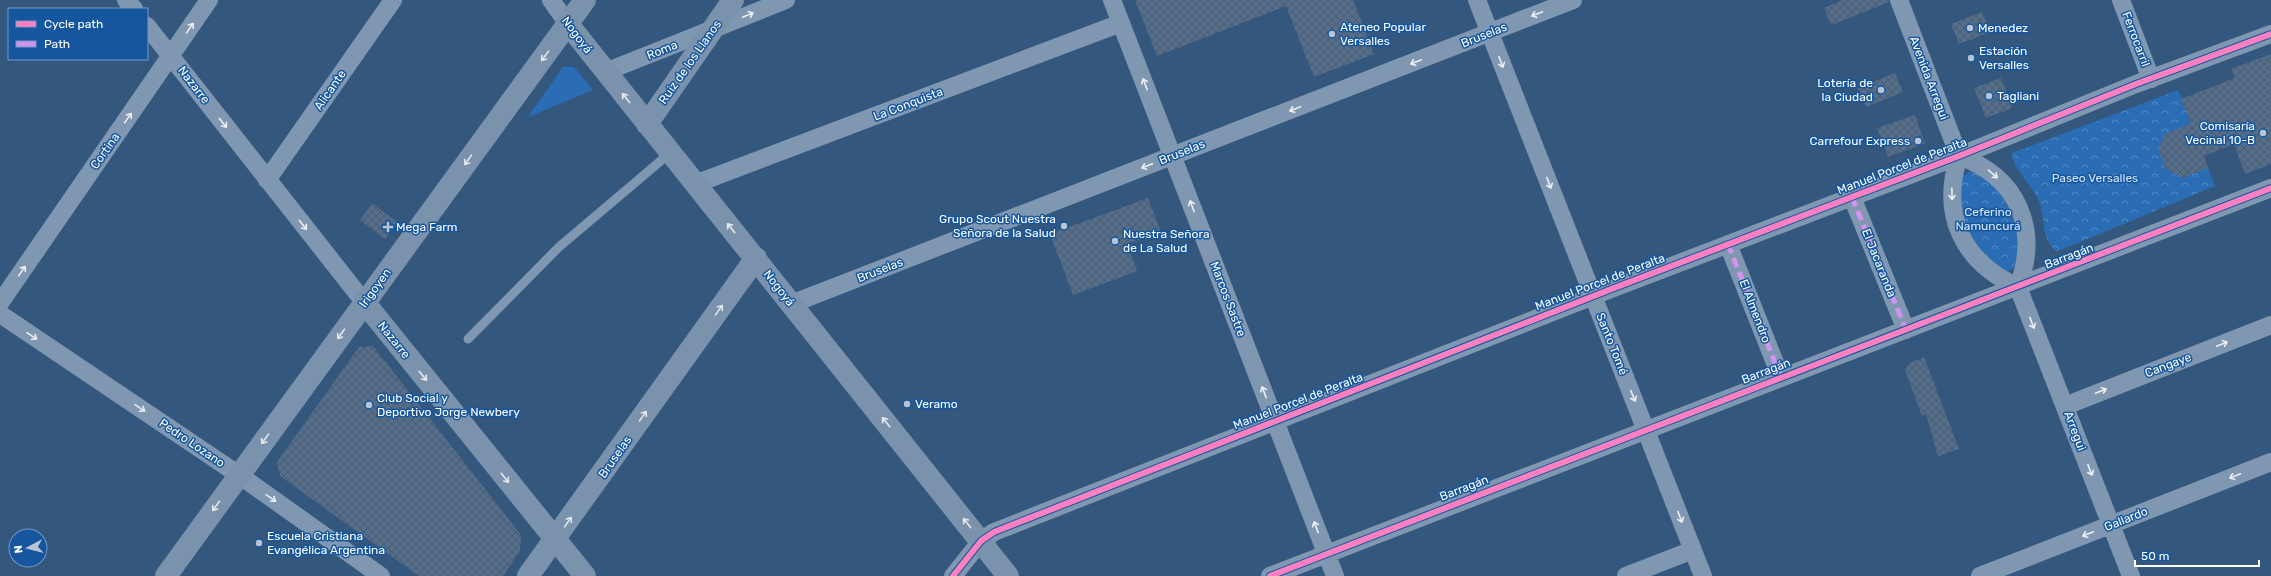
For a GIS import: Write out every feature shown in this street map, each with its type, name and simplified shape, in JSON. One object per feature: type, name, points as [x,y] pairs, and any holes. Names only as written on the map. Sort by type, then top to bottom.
[{"type":"street","points":[[126,0],[133,8]]},
{"type":"street","name":"Cortina","points":[[0,303],[209,0]]},
{"type":"street","name":"Alicante","points":[[267,180],[393,0]]},
{"type":"street","name":"Nogoyá","points":[[551,0],[605,72],[670,154],[756,258],[1008,576]]},
{"type":"street","name":"Irigoyen","points":[[166,576],[585,0]]},
{"type":"street","name":"Ruiz de los Llanos","points":[[647,124],[733,0]]},
{"type":"street","name":"Roma","points":[[605,72],[786,0]]},
{"type":"street","name":"Marcos Sastre","points":[[1112,0],[1335,576]]},
{"type":"street","name":"Santo Tomé","points":[[1477,0],[1703,576]]},
{"type":"street","name":"Bruselas","points":[[791,304],[1573,0]]},
{"type":"street","name":"Avenida Arregui","points":[[1899,0],[1959,156]]},
{"type":"street","name":"Ferrocarril","points":[[2121,0],[2151,79]]},
{"type":"street","name":"La Conquista","points":[[695,184],[1121,23]]},
{"type":"street","name":"Nazarre","points":[[148,27],[364,302],[585,576]]},
{"type":"street","name":"Manuel Porcel de Peralta","points":[[953,576],[981,541],[994,532],[1593,296],[1959,156],[2151,79],[2271,34]]},
{"type":"street","points":[[1959,156],[1986,168],[1998,178],[2008,189],[2022,215],[2026,229],[2026,259],[2018,287],[1986,269],[1974,256],[1956,225],[1951,190],[1959,156]]},
{"type":"street","name":"Barragán","points":[[1270,576],[2271,188]]},
{"type":"street","name":"El Jacaranda","points":[[1852,197],[1906,330]]},
{"type":"street","name":"El Almendro","points":[[1728,244],[1781,378]]},
{"type":"street","name":"Bruselas","points":[[528,576],[756,258]]},
{"type":"street","name":"Arregui","points":[[2018,287],[2131,576]]},
{"type":"street","name":"Pedro Lozano","points":[[0,314],[239,475],[381,576]]},
{"type":"street","name":"Cangaye","points":[[2065,406],[2271,325]]},
{"type":"street","name":"Gallardo","points":[[1980,576],[2271,462]]},
{"type":"street","points":[[1626,576],[1693,550]]},
{"type":"lane","points":[[468,339],[559,247],[670,154]]},
{"type":"green space","points":[[563,67],[574,67],[593,90],[528,117]]},
{"type":"green space","name":"Paseo Versalles","points":[[2178,90],[2215,186],[2056,252],[2047,239],[2045,233],[2039,201],[2019,172],[2013,160],[2012,153]]},
{"type":"green space","name":"Ceferino Namuncurá","points":[[1972,170],[1984,175],[1990,180],[2002,197],[2012,216],[2018,247],[2014,268],[2007,272],[1976,250],[1959,205],[1962,177]]},
{"type":"building","name":"Ateneo Popular Versalles","points":[[1135,0],[1353,0],[1374,54],[1314,77],[1286,6],[1157,56]]},
{"type":"building","points":[[1843,0],[1889,0],[1889,2],[1831,25],[1824,8]]},
{"type":"building","name":"Menedez","points":[[1982,12],[1990,32],[1959,44],[1951,24]]},
{"type":"building","points":[[2271,54],[2271,164],[2245,174],[2234,144],[2204,156],[2208,168],[2182,178],[2165,168],[2158,148],[2165,134],[2191,123],[2181,99],[2235,78],[2231,69]]},
{"type":"building","name":"Lotería de la Ciudad","points":[[1895,73],[1903,92],[1866,107],[1858,88]]},
{"type":"building","points":[[2001,78],[2012,108],[1986,118],[1974,88]]},
{"type":"building","points":[[1915,115],[1925,143],[1888,157],[1877,128]]},
{"type":"building","name":"Nuestra Señora de La Salud","points":[[1148,198],[1161,232],[1127,244],[1137,271],[1073,295],[1050,234]]},
{"type":"building","points":[[372,203],[397,222],[385,239],[360,220]]},
{"type":"building","name":"Club Social y Deportivo Jorge Newbery","points":[[373,346],[521,535],[520,551],[503,576],[419,576],[280,476],[277,462],[359,347]]},
{"type":"building","points":[[1924,357],[1959,449],[1938,456],[1926,414],[1922,416],[1905,370],[1910,363]]},
{"type":"marked path","points":[[1852,197],[1906,330]]},
{"type":"marked path","points":[[1728,244],[1781,378]]},
{"type":"cycle path","points":[[953,576],[981,541],[994,532],[1614,288],[1959,156],[2136,84],[2271,34]]},
{"type":"cycle path","points":[[1270,576],[2271,188]]},
{"type":"place","name":"Menedez","points":[[1970,28]]},
{"type":"place","name":"Ateneo Popular Versalles","points":[[1332,34]]},
{"type":"place","name":"Estación Versalles","points":[[1971,58]]},
{"type":"place","name":"Lotería de la Ciudad","points":[[1881,90]]},
{"type":"place","name":"Tagliani","points":[[1989,96]]},
{"type":"place","name":"Comisaría Vecinal 10-B","points":[[2263,133]]},
{"type":"place","name":"Carrefour Express","points":[[1918,141]]},
{"type":"place","name":"Grupo Scout Nuestra Señora de la Salud","points":[[1064,226]]},
{"type":"place","name":"Mega Farm","points":[[388,227]]},
{"type":"place","name":"Nuestra Señora de La Salud","points":[[1115,241]]},
{"type":"place","name":"Veramo","points":[[907,404]]},
{"type":"place","name":"Club Social y Deportivo Jorge Newbery","points":[[369,405]]},
{"type":"place","name":"Escuela Cristiana Evangélica Argentina","points":[[259,543]]}]
